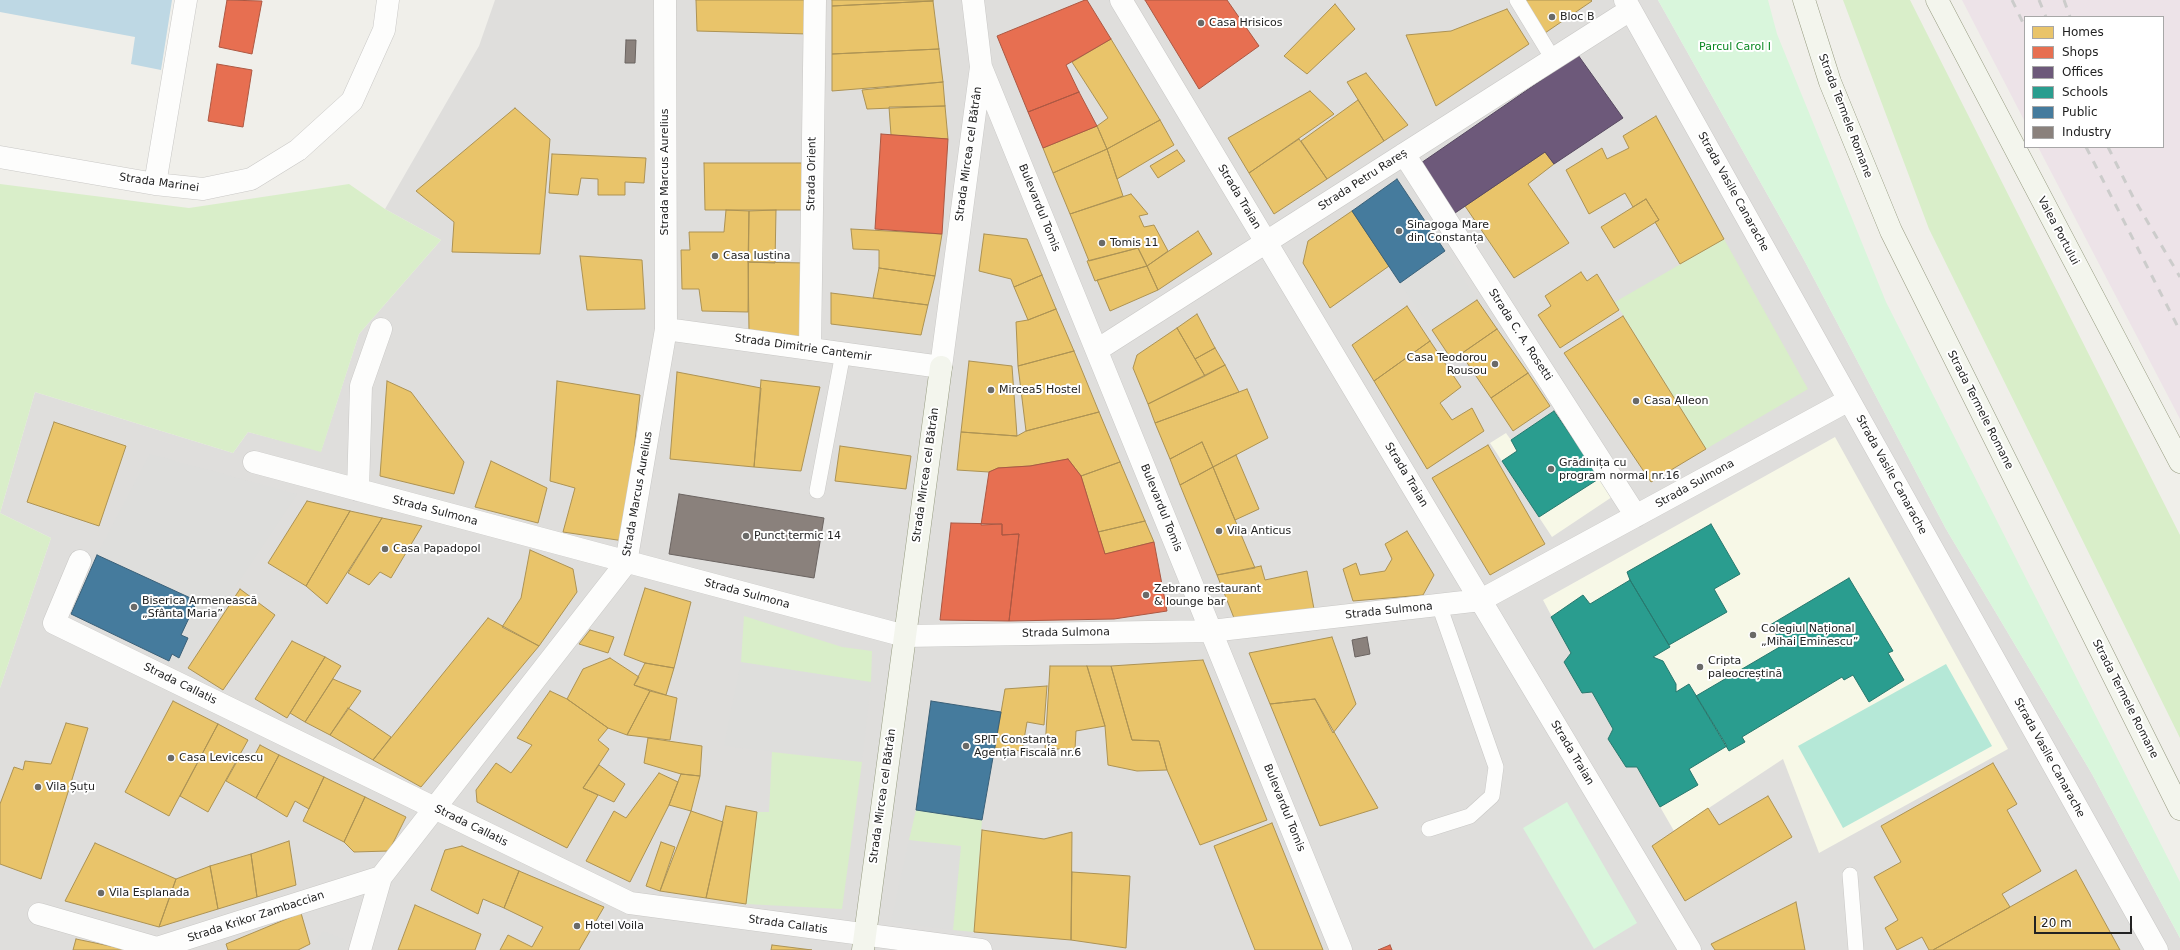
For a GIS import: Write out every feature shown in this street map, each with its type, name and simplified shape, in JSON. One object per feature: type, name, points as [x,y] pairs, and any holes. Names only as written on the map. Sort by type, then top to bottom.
[{"type":"street","points":[[155,184],[186,0]]},
{"type":"street","name":"Strada Marinei","points":[[0,157],[155,184],[203,190],[251,180],[298,150],[352,101],[384,30],[388,0]]},
{"type":"street","name":"Strada Marcus Aurelius","points":[[360,950],[381,877],[626,563],[666,329],[665,0]]},
{"type":"street","name":"Strada Orient","points":[[810,348],[815,0]]},
{"type":"street","name":"Strada Mircea cel Bătrân","points":[[864,943],[981,67],[973,0]]},
{"type":"street","name":"Strada Traian","points":[[1121,0],[1690,950]]},
{"type":"street","name":"Strada Termele Romane","points":[[1804,0],[1830,82],[1891,231],[2180,809]]},
{"type":"street","name":"Valea Portului","points":[[1937,0],[2180,462]]},
{"type":"street","name":"Strada Petru Rareș","points":[[1097,350],[1553,59],[1628,5]]},
{"type":"street","name":"Strada Vasile Canarache","points":[[1628,5],[2157,950]]},
{"type":"street","name":"Bulevardul Tomis","points":[[981,67],[1342,950]]},
{"type":"street","name":"Strada C. A. Rosetti","points":[[1404,154],[1636,516]]},
{"type":"street","name":"Strada Dimitrie Cantemir","points":[[666,329],[941,367]]},
{"type":"street","points":[[358,490],[361,386],[381,330]]},
{"type":"street","name":"Strada Sulmona","points":[[254,462],[626,563],[905,636],[1211,631],[1481,600],[1849,400]]},
{"type":"street","name":"Strada Callatis","points":[[80,561],[54,623],[630,903],[864,943],[981,950]]},
{"type":"street","name":"Strada Krikor Zambaccian","points":[[39,914],[157,948],[381,877]]},
{"type":"lane","points":[[1518,0],[1553,59]]},
{"type":"lane","points":[[817,491],[843,353]]},
{"type":"lane","points":[[1429,829],[1470,816],[1492,796],[1496,767],[1439,605]]},
{"type":"lane","points":[[1850,875],[1856,950]]},
{"type":"shaded area","points":[[495,0],[1658,0],[1803,258],[1946,529],[2092,774],[2180,938],[2180,950],[0,950],[0,688],[51,538],[0,513],[35,392],[233,453],[248,432],[321,451],[359,334],[441,240],[385,209],[479,46]]},
{"type":"shaded area","points":[[1962,0],[2180,0],[2180,419],[2039,148],[2164,148],[2164,16],[2024,16],[2024,120]]},
{"type":"shaded area","points":[[1397,179],[1477,300],[1432,330],[1396,277]]},
{"type":"shaded area","name":"Grădinița cu program normal nr.16","points":[[1554,411],[1612,497],[1552,537],[1490,443],[1506,433],[1511,440]]},
{"type":"shaded area","name":"Colegiul Național „Mihai Eminescu”","points":[[1835,437],[2008,749],[1819,853],[1783,759],[1674,831],[1637,767],[1626,767],[1608,739],[1613,729],[1592,692],[1582,693],[1564,662],[1571,653],[1543,600]]},
{"type":"shaded area","points":[[150,454],[297,494],[181,668],[71,614],[97,555]]},
{"type":"shaded area","points":[[741,662],[871,682],[862,762],[724,746]]},
{"type":"shaded area","points":[[909,840],[961,846],[953,930],[891,922]]},
{"type":"shaded area","points":[[323,931],[348,941],[345,950],[310,950]]},
{"type":"green space","name":"Parcul Carol I","points":[[1658,0],[1768,0],[1777,34],[1886,302],[2180,882],[2180,938],[2092,774],[1946,529],[1803,258]]},
{"type":"green space","points":[[1843,0],[1910,0],[2180,535],[2180,738],[1929,229]]},
{"type":"green space","points":[[0,184],[189,208],[349,184],[385,209],[441,240],[359,334],[321,452],[248,432],[233,453],[35,392],[0,513]]},
{"type":"green space","points":[[1724,239],[1808,389],[1706,449],[1615,302]]},
{"type":"green space","points":[[0,513],[51,538],[0,688]]},
{"type":"green space","points":[[744,616],[842,647],[872,651],[871,682],[741,662]]},
{"type":"green space","points":[[1946,664],[1992,746],[1843,828],[1798,746]]},
{"type":"green space","points":[[772,752],[862,762],[842,909],[746,904],[757,812],[769,812]]},
{"type":"green space","points":[[1567,802],[1637,923],[1594,949],[1523,828]]},
{"type":"green space","points":[[916,810],[982,820],[974,932],[953,930],[961,846],[909,840]]},
{"type":"water","points":[[0,0],[172,0],[161,70],[131,64],[135,37],[0,12]]},
{"type":"building: Homes","points":[[696,0],[808,0],[808,34],[697,31]]},
{"type":"building: Homes","points":[[832,0],[933,0],[933,1],[832,6]]},
{"type":"building: Homes","name":"Bloc B","points":[[1525,0],[1591,0],[1592,1],[1545,33]]},
{"type":"building: Homes","points":[[933,1],[939,49],[832,54],[832,6]]},
{"type":"building: Homes","points":[[1335,4],[1355,29],[1307,74],[1284,56]]},
{"type":"building: Homes","points":[[1507,9],[1529,44],[1436,106],[1406,35],[1451,31]]},
{"type":"building: Homes","points":[[1111,39],[1160,120],[1107,149],[1097,126],[1108,118],[1072,62]]},
{"type":"building: Homes","points":[[939,49],[943,82],[832,91],[832,54]]},
{"type":"building: Homes","points":[[1366,73],[1408,125],[1384,141],[1347,82]]},
{"type":"building: Homes","points":[[943,82],[945,106],[867,109],[862,90]]},
{"type":"building: Homes","points":[[1310,91],[1334,114],[1249,173],[1228,138]]},
{"type":"building: Homes","points":[[1358,100],[1384,141],[1327,179],[1301,141]]},
{"type":"building: Homes","points":[[945,106],[948,139],[891,135],[889,107]]},
{"type":"building: Homes","points":[[515,108],[550,139],[540,254],[452,252],[454,222],[416,191]]},
{"type":"building: Homes","points":[[1656,116],[1724,239],[1680,264],[1655,222],[1659,220],[1646,199],[1633,207],[1625,193],[1589,214],[1566,170],[1602,148],[1607,159],[1629,148],[1623,136]]},
{"type":"building: Homes","points":[[1160,120],[1174,145],[1117,179],[1107,149]]},
{"type":"building: Homes","points":[[1097,126],[1107,149],[1053,173],[1043,148]]},
{"type":"building: Homes","points":[[1299,139],[1327,179],[1274,214],[1249,173]]},
{"type":"building: Homes","points":[[1107,149],[1123,196],[1070,214],[1053,173]]},
{"type":"building: Homes","points":[[1177,150],[1185,161],[1158,178],[1150,166]]},
{"type":"building: Homes","points":[[1545,152],[1554,164],[1528,184],[1569,243],[1514,278],[1465,206]]},
{"type":"building: Homes","points":[[552,154],[646,158],[644,183],[625,182],[625,195],[598,195],[598,179],[581,178],[578,195],[549,193]]},
{"type":"building: Homes","points":[[704,163],[805,163],[805,210],[705,210]]},
{"type":"building: Homes","points":[[1131,194],[1148,214],[1139,216],[1144,227],[1154,225],[1168,251],[1147,266],[1138,248],[1089,261],[1070,214]]},
{"type":"building: Homes","points":[[1646,199],[1659,220],[1614,248],[1601,227]]},
{"type":"building: Homes","name":"Casa Iustina","points":[[726,210],[749,211],[748,312],[702,311],[699,289],[682,289],[681,250],[690,250],[689,232],[724,232]]},
{"type":"building: Homes","points":[[776,210],[775,263],[748,262],[749,211]]},
{"type":"building: Homes","points":[[1352,211],[1389,266],[1330,308],[1303,263],[1308,241]]},
{"type":"building: Homes","points":[[851,229],[942,234],[935,276],[879,268],[879,250],[853,249]]},
{"type":"building: Homes","points":[[1198,231],[1212,254],[1158,290],[1147,266]]},
{"type":"building: Homes","points":[[984,234],[1027,239],[1042,275],[1014,287],[1011,279],[979,271]]},
{"type":"building: Homes","points":[[1138,248],[1147,266],[1095,281],[1087,261]]},
{"type":"building: Homes","points":[[580,256],[642,260],[645,309],[587,310]]},
{"type":"building: Homes","points":[[748,262],[806,263],[802,337],[749,331]]},
{"type":"building: Homes","points":[[1147,266],[1158,290],[1110,311],[1097,280]]},
{"type":"building: Homes","points":[[879,268],[935,276],[928,305],[873,298]]},
{"type":"building: Homes","points":[[1581,272],[1587,281],[1597,274],[1619,310],[1560,348],[1538,315],[1551,306],[1545,296]]},
{"type":"building: Homes","points":[[1042,275],[1056,309],[1028,320],[1014,287]]},
{"type":"building: Homes","points":[[831,293],[928,305],[921,335],[831,324]]},
{"type":"building: Homes","points":[[1477,300],[1497,329],[1452,360],[1432,330]]},
{"type":"building: Homes","points":[[1407,306],[1430,341],[1374,381],[1352,345]]},
{"type":"building: Homes","points":[[1056,309],[1074,351],[1018,366],[1016,322],[1028,320]]},
{"type":"building: Homes","points":[[1197,314],[1215,348],[1195,359],[1177,328]]},
{"type":"building: Homes","name":"Casa Alleon","points":[[1623,316],[1706,449],[1651,482],[1564,353]]},
{"type":"building: Homes","points":[[1177,328],[1205,376],[1148,404],[1133,368],[1137,355]]},
{"type":"building: Homes","name":"Casa Teodorou Rousou","points":[[1497,329],[1528,373],[1491,398],[1461,354]]},
{"type":"building: Homes","points":[[1430,341],[1461,387],[1440,403],[1452,420],[1472,408],[1484,431],[1427,469],[1374,381]]},
{"type":"building: Homes","points":[[1215,348],[1225,365],[1205,376],[1195,359]]},
{"type":"building: Homes","points":[[1074,351],[1099,412],[1026,431],[1018,366]]},
{"type":"building: Homes","points":[[969,361],[1012,366],[1017,436],[961,432]]},
{"type":"building: Homes","points":[[1225,365],[1239,392],[1155,423],[1148,404]]},
{"type":"building: Homes","points":[[677,372],[761,388],[754,467],[670,459]]},
{"type":"building: Homes","points":[[1528,373],[1550,406],[1513,431],[1491,398]]},
{"type":"building: Homes","points":[[761,380],[820,387],[801,471],[754,467]]},
{"type":"building: Homes","points":[[387,381],[411,392],[464,462],[454,494],[380,476]]},
{"type":"building: Homes","points":[[557,381],[640,395],[624,541],[563,532],[575,488],[550,481]]},
{"type":"building: Homes","points":[[1247,389],[1268,438],[1213,467],[1202,442],[1170,459],[1155,423]]},
{"type":"building: Homes","points":[[1099,412],[1120,462],[1081,476],[1068,459],[1030,466],[998,468],[989,472],[957,470],[961,432],[1017,436],[1026,431]]},
{"type":"building: Homes","points":[[54,422],[126,446],[99,526],[27,502]]},
{"type":"building: Homes","points":[[1202,442],[1213,467],[1180,485],[1170,459]]},
{"type":"building: Homes","points":[[1488,445],[1545,544],[1490,575],[1432,478]]},
{"type":"building: Homes","points":[[840,446],[911,456],[906,489],[835,481]]},
{"type":"building: Homes","points":[[1236,455],[1259,509],[1235,520],[1213,467]]},
{"type":"building: Homes","points":[[491,461],[547,488],[538,523],[475,507]]},
{"type":"building: Homes","points":[[1120,462],[1145,521],[1098,532],[1081,476]]},
{"type":"building: Homes","points":[[1213,467],[1255,568],[1217,575],[1180,485]]},
{"type":"building: Homes","points":[[307,501],[350,511],[306,586],[268,563]]},
{"type":"building: Homes","points":[[350,511],[382,518],[327,604],[306,586]]},
{"type":"building: Homes","name":"Casa Papadopol","points":[[382,518],[422,526],[391,578],[380,572],[369,585],[348,573]]},
{"type":"building: Homes","points":[[1145,521],[1154,542],[1105,554],[1098,532]]},
{"type":"building: Homes","points":[[1407,531],[1434,575],[1423,595],[1353,601],[1343,569],[1356,563],[1360,575],[1385,571],[1392,559],[1385,544]]},
{"type":"building: Homes","points":[[530,550],[573,569],[577,592],[539,646],[502,627],[521,598]]},
{"type":"building: Homes","points":[[1261,566],[1265,580],[1307,571],[1314,609],[1234,618],[1217,575]]},
{"type":"building: Homes","points":[[645,588],[691,602],[674,668],[645,663],[624,655]]},
{"type":"building: Homes","points":[[240,589],[275,615],[223,690],[188,668]]},
{"type":"building: Homes","points":[[488,618],[539,646],[421,787],[373,760]]},
{"type":"building: Homes","points":[[590,630],[614,637],[608,653],[579,644]]},
{"type":"building: Homes","points":[[1332,637],[1356,704],[1333,733],[1315,699],[1270,704],[1249,653]]},
{"type":"building: Homes","points":[[292,641],[325,657],[287,718],[255,699]]},
{"type":"building: Homes","points":[[325,657],[341,666],[305,722],[290,713]]},
{"type":"building: Homes","points":[[610,658],[639,677],[634,685],[650,691],[627,735],[608,728],[567,699],[583,669]]},
{"type":"building: Homes","points":[[1203,660],[1267,820],[1200,845],[1167,770],[1159,741],[1132,740],[1111,666]]},
{"type":"building: Homes","points":[[645,663],[674,668],[666,695],[634,685]]},
{"type":"building: Homes","points":[[1050,666],[1087,666],[1105,726],[1076,731],[1075,749],[1045,749]]},
{"type":"building: Homes","points":[[1087,666],[1111,666],[1132,740],[1159,741],[1167,770],[1137,771],[1108,765],[1105,726]]},
{"type":"building: Homes","points":[[333,679],[361,691],[330,735],[305,722]]},
{"type":"building: Homes","points":[[1047,686],[1044,725],[1027,722],[1022,751],[995,748],[1005,689]]},
{"type":"building: Homes","points":[[550,691],[567,699],[608,728],[598,740],[609,749],[583,788],[598,795],[567,848],[477,802],[476,790],[496,763],[511,773],[532,745],[517,738]]},
{"type":"building: Homes","points":[[650,691],[677,698],[670,740],[627,735]]},
{"type":"building: Homes","points":[[1315,699],[1378,808],[1320,826],[1270,704]]},
{"type":"building: Homes","name":"Casa Levicescu","points":[[173,701],[218,724],[169,816],[125,792]]},
{"type":"building: Homes","points":[[348,708],[391,737],[373,760],[330,735]]},
{"type":"building: Homes","name":"Vila Șuțu","points":[[66,723],[88,728],[41,879],[0,864],[0,804],[14,767],[23,770],[25,761],[51,764]]},
{"type":"building: Homes","points":[[218,724],[248,740],[208,812],[180,796]]},
{"type":"building: Homes","points":[[648,738],[702,746],[700,776],[681,774],[644,763]]},
{"type":"building: Homes","points":[[260,745],[279,755],[256,798],[226,781],[240,756],[251,762]]},
{"type":"building: Homes","points":[[279,755],[324,777],[309,809],[295,801],[287,817],[256,798]]},
{"type":"building: Homes","points":[[1993,763],[2017,804],[2007,810],[2041,871],[2002,894],[2010,907],[1933,950],[1929,950],[1922,937],[1897,950],[1885,928],[1898,920],[1874,877],[1901,862],[1881,826]]},
{"type":"building: Homes","points":[[599,765],[625,784],[614,802],[583,788]]},
{"type":"building: Homes","points":[[659,773],[678,782],[669,805],[630,882],[586,861],[614,811],[626,818]]},
{"type":"building: Homes","points":[[681,774],[700,776],[691,811],[669,805]]},
{"type":"building: Homes","points":[[324,777],[365,797],[344,842],[303,821]]},
{"type":"building: Homes","points":[[1768,796],[1792,837],[1685,901],[1652,846],[1708,808],[1719,825]]},
{"type":"building: Homes","points":[[365,797],[406,817],[389,851],[354,852],[344,842]]},
{"type":"building: Homes","points":[[726,806],[757,812],[746,904],[706,898]]},
{"type":"building: Homes","points":[[691,811],[723,822],[706,898],[660,891]]},
{"type":"building: Homes","points":[[1272,823],[1323,950],[1255,950],[1214,846]]},
{"type":"building: Homes","points":[[982,830],[1044,839],[1072,832],[1071,940],[974,932]]},
{"type":"building: Homes","points":[[289,841],[296,885],[257,897],[251,854]]},
{"type":"building: Homes","points":[[661,842],[675,847],[660,891],[646,886]]},
{"type":"building: Homes","points":[[95,843],[176,879],[159,927],[65,901]]},
{"type":"building: Homes","points":[[462,846],[519,871],[504,908],[483,899],[478,914],[431,890],[445,850]]},
{"type":"building: Homes","points":[[251,854],[257,897],[218,909],[210,866]]},
{"type":"building: Homes","points":[[210,866],[218,909],[159,927],[176,879]]},
{"type":"building: Homes","points":[[2076,870],[2120,950],[1933,950],[2010,907]]},
{"type":"building: Homes","points":[[519,871],[604,907],[579,950],[500,950],[508,935],[532,947],[543,927],[504,908]]},
{"type":"building: Homes","points":[[1072,872],[1130,876],[1126,948],[1071,940]]},
{"type":"building: Homes","points":[[1796,902],[1805,950],[1715,950],[1711,944]]},
{"type":"building: Homes","points":[[415,905],[481,934],[475,950],[398,950]]},
{"type":"building: Homes","points":[[301,913],[310,944],[298,950],[228,950],[226,944]]},
{"type":"building: Homes","points":[[76,939],[129,950],[73,950]]},
{"type":"building: Homes","points":[[772,945],[812,950],[771,950]]},
{"type":"building: Shops","points":[[227,0],[262,1],[252,54],[219,47]]},
{"type":"building: Shops","points":[[1087,0],[1111,39],[1066,65],[1079,92],[1028,112],[997,36]]},
{"type":"building: Shops","name":"Casa Hrisicos","points":[[1145,0],[1227,0],[1259,46],[1199,89]]},
{"type":"building: Shops","points":[[217,64],[252,70],[243,127],[208,121]]},
{"type":"building: Shops","points":[[1079,92],[1097,126],[1043,148],[1028,112]]},
{"type":"building: Shops","points":[[881,134],[948,139],[942,234],[875,229]]},
{"type":"building: Shops","points":[[1068,459],[1081,476],[1105,554],[1154,542],[1167,611],[1114,619],[1009,621],[1019,534],[1002,535],[1002,524],[981,525],[989,472],[998,468],[1030,466]]},
{"type":"building: Shops","points":[[951,523],[1002,524],[1002,535],[1019,534],[1009,621],[940,620]]},
{"type":"building: Shops","points":[[1390,945],[1392,950],[1378,950]]},
{"type":"building: Offices","points":[[1578,55],[1623,118],[1554,164],[1545,152],[1455,213],[1421,163]]},
{"type":"building: Schools","name":"Grădinița cu program normal nr.16","points":[[1554,411],[1600,478],[1539,517],[1502,461],[1517,451],[1511,440]]},
{"type":"building: Schools","points":[[1711,524],[1740,574],[1714,589],[1727,612],[1669,645],[1630,580],[1627,572]]},
{"type":"building: Schools","points":[[1849,578],[1893,651],[1888,653],[1904,680],[1869,702],[1853,675],[1844,680],[1842,677],[1742,737],[1745,742],[1729,751],[1696,696],[1783,645],[1770,625]]},
{"type":"building: Schools","points":[[1630,580],[1670,647],[1653,657],[1663,661],[1676,684],[1676,692],[1689,684],[1727,746],[1689,769],[1698,785],[1660,807],[1637,767],[1626,767],[1608,739],[1613,729],[1592,692],[1582,693],[1564,662],[1571,653],[1551,617],[1583,595],[1590,604]]},
{"type":"building: Public","name":"Sinagoga Mare din Constanța","points":[[1397,179],[1445,251],[1400,283],[1352,211]]},
{"type":"building: Public","name":"Biserica Armenească „Sfânta Maria”","points":[[97,555],[197,601],[181,635],[188,638],[179,658],[172,654],[169,661],[71,614]]},
{"type":"building: Public","points":[[931,701],[1001,712],[982,820],[916,810]]},
{"type":"building: Industry","points":[[626,40],[636,40],[635,63],[625,63]]},
{"type":"building: Industry","name":"Punct termic 14","points":[[679,494],[824,518],[814,578],[669,554]]},
{"type":"building: Industry","points":[[1367,637],[1370,654],[1355,657],[1352,640]]},
{"type":"railway","points":[[2012,0],[2024,25]]},
{"type":"railway","points":[[2039,0],[2046,16]]},
{"type":"railway","points":[[2064,0],[2070,16]]},
{"type":"railway","points":[[2087,148],[2180,331]]},
{"type":"railway","points":[[2108,148],[2133,197],[2180,277]]},
{"type":"place","name":"Bloc B","points":[[1552,17]]},
{"type":"place","name":"Casa Hrisicos","points":[[1201,23]]},
{"type":"place","name":"Sinagoga Mare din Constanța","points":[[1399,231]]},
{"type":"place","name":"Tomis 11","points":[[1102,243]]},
{"type":"place","name":"Casa Iustina","points":[[715,256]]},
{"type":"place","name":"Casa Teodorou Rousou","points":[[1495,364]]},
{"type":"place","name":"Mircea5 Hostel","points":[[991,390]]},
{"type":"place","name":"Casa Alleon","points":[[1636,401]]},
{"type":"place","name":"Grădinița cu program normal nr.16","points":[[1551,469]]},
{"type":"place","name":"Vila Anticus","points":[[1219,531]]},
{"type":"place","name":"Punct termic 14","points":[[746,536]]},
{"type":"place","name":"Casa Papadopol","points":[[385,549]]},
{"type":"place","name":"Zebrano restaurant & lounge bar","points":[[1146,595]]},
{"type":"place","name":"Biserica Armenească „Sfânta Maria”","points":[[134,607]]},
{"type":"place","name":"Colegiul Național „Mihai Eminescu”","points":[[1753,635]]},
{"type":"place","name":"Cripta paleocreștină","points":[[1700,667]]},
{"type":"place","name":"SPIT Constanța Agenția Fiscală nr.6","points":[[966,746]]},
{"type":"place","name":"Casa Levicescu","points":[[171,758]]},
{"type":"place","name":"Vila Șuțu","points":[[38,787]]},
{"type":"place","name":"Vila Esplanada","points":[[101,893]]},
{"type":"place","name":"Hotel Voila","points":[[577,926]]}]
